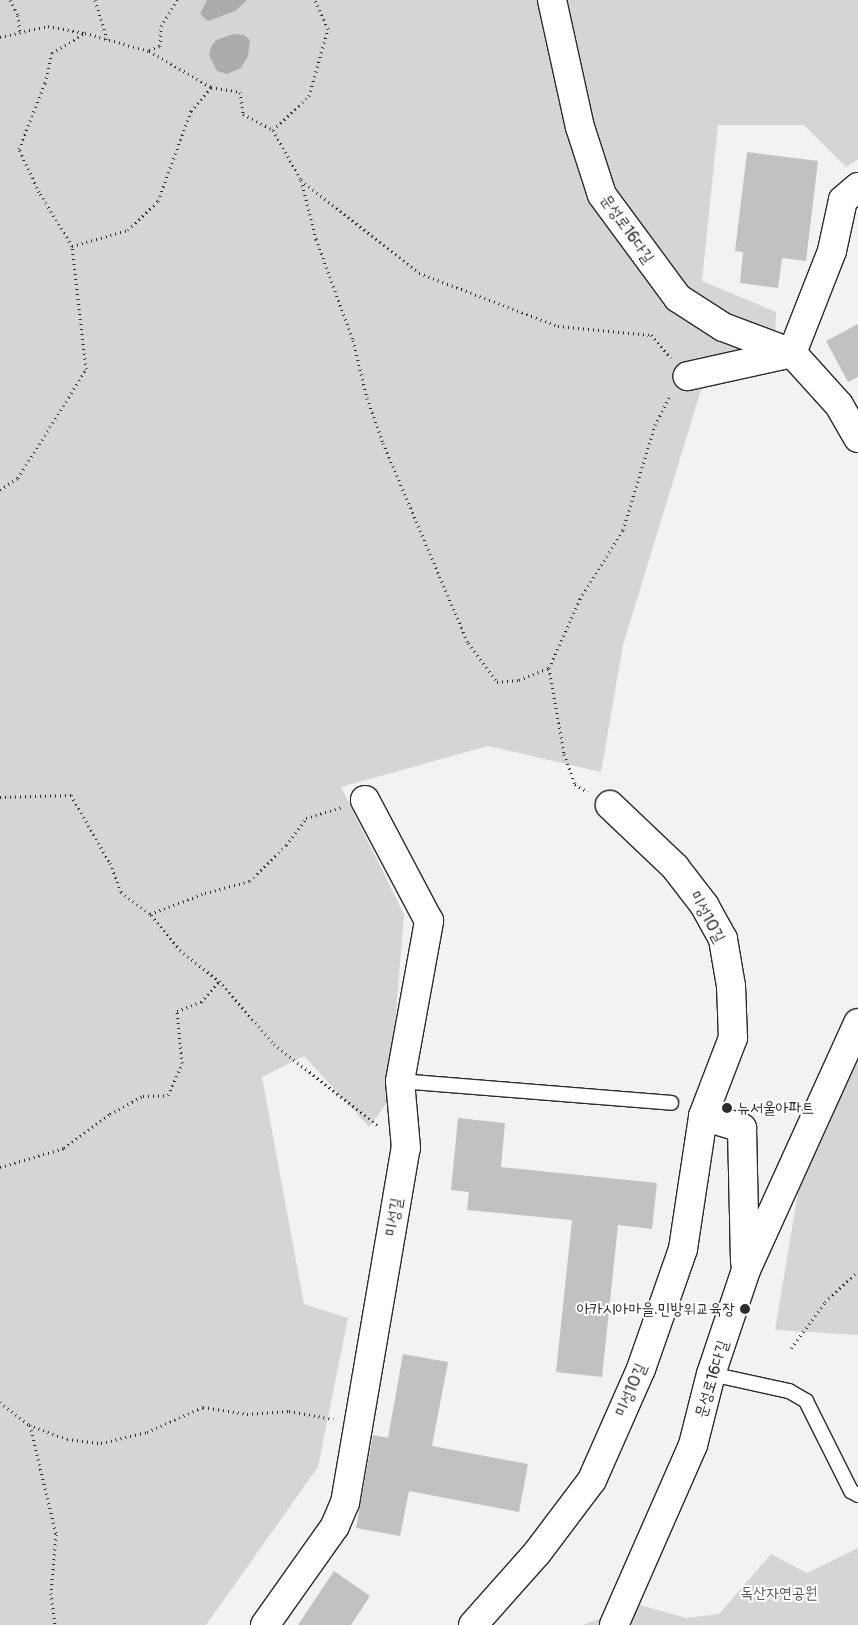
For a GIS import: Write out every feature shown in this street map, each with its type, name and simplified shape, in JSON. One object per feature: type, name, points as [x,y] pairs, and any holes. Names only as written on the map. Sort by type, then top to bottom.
[{"type":"street","name":"문성로16다길","points":[[552,0],[580,127],[602,195],[678,298],[723,327],[792,353],[839,405],[858,438]]},
{"type":"street","points":[[688,376],[792,353],[832,251],[843,200],[858,188]]},
{"type":"street","name":"미성길","points":[[265,1625],[335,1526],[345,1503],[406,1148],[400,1081],[429,921],[365,800]]},
{"type":"street","name":"미성10길","points":[[473,1625],[537,1553],[592,1480],[641,1369],[683,1248],[703,1116],[732,1038],[731,986],[723,939],[705,906],[676,867],[610,805]]},
{"type":"street","name":"문성로16다길","points":[[614,1625],[693,1446],[711,1374],[746,1270],[858,1023]]},
{"type":"street","points":[[703,1116],[742,1128],[746,1270]]},
{"type":"lane","points":[[400,1081],[671,1103]]},
{"type":"lane","points":[[711,1374],[789,1391],[806,1401],[851,1490],[858,1495]]},
{"type":"path","points":[[10,0],[18,15],[20,32]]},
{"type":"path","points":[[95,0],[107,40]]},
{"type":"path","points":[[149,51],[160,46],[162,26],[177,0]]},
{"type":"path","points":[[273,130],[309,96],[328,28],[315,0]]},
{"type":"path","points":[[0,37],[48,26],[85,34],[149,51],[211,86],[240,92],[243,114],[273,130],[301,180],[316,239],[353,340],[366,398],[468,643],[497,682],[519,680],[549,668]]},
{"type":"path","points":[[0,490],[18,478],[86,369],[72,246],[39,192],[19,149],[45,82],[52,53],[85,34]]},
{"type":"path","points":[[72,246],[128,230],[158,202],[191,111],[211,86]]},
{"type":"path","points":[[301,180],[419,273],[558,326],[651,335],[688,376],[676,383],[655,425],[623,530],[580,599],[549,668],[556,715],[575,784],[610,805]]},
{"type":"path","points":[[0,797],[71,794],[110,863],[121,892],[151,915],[180,950],[220,981],[274,1044],[406,1148]]},
{"type":"path","points":[[151,915],[205,893],[250,881],[286,845],[306,818],[365,800]]},
{"type":"path","points":[[0,1167],[64,1148],[110,1114],[143,1096],[168,1095],[182,1063],[177,1011],[201,1002],[220,981]]},
{"type":"path","points":[[791,1348],[825,1302],[858,1271]]},
{"type":"path","points":[[0,1402],[30,1425],[67,1439],[101,1443],[147,1432],[203,1407],[247,1414],[289,1411],[360,1424]]},
{"type":"path","points":[[30,1425],[56,1534],[51,1593],[55,1625]]},
{"type":"green space","points":[[0,0],[858,0],[858,159],[846,167],[804,125],[718,125],[702,281],[776,312],[775,341],[701,390],[623,645],[601,772],[488,746],[341,787],[404,914],[389,1100],[369,1127],[304,1056],[262,1077],[304,1304],[348,1318],[318,1467],[206,1625],[0,1625]]},
{"type":"green space","points":[[858,1054],[858,1335],[775,1330],[799,1187],[827,1130]]},
{"type":"green space","name":"독산자연공원","points":[[858,1548],[858,1625],[582,1625],[640,1605],[686,1618],[719,1614],[771,1554],[807,1573]]},
{"type":"shaded area","points":[[207,0],[247,0],[235,11],[208,21],[200,14]]},
{"type":"shaded area","points":[[233,34],[244,35],[250,40],[248,56],[241,68],[227,74],[217,71],[209,55],[211,47],[216,40]]},
{"type":"building","points":[[747,152],[818,161],[806,261],[782,258],[778,288],[740,283],[743,252],[735,251]]},
{"type":"building","points":[[858,324],[858,377],[848,382],[826,341]]},
{"type":"building","points":[[458,1118],[505,1123],[501,1167],[657,1183],[652,1229],[618,1225],[602,1377],[556,1372],[572,1220],[467,1210],[469,1192],[451,1190]]},
{"type":"building","points":[[403,1354],[448,1362],[432,1446],[528,1464],[519,1512],[409,1491],[400,1536],[356,1528],[373,1435],[388,1438]]},
{"type":"building","points":[[334,1571],[370,1596],[351,1625],[298,1625]]},
{"type":"place","name":"뉴서울아파트","points":[[727,1108]]},
{"type":"place","name":"아카시아마을.민방위교육장","points":[[745,1309]]}]
